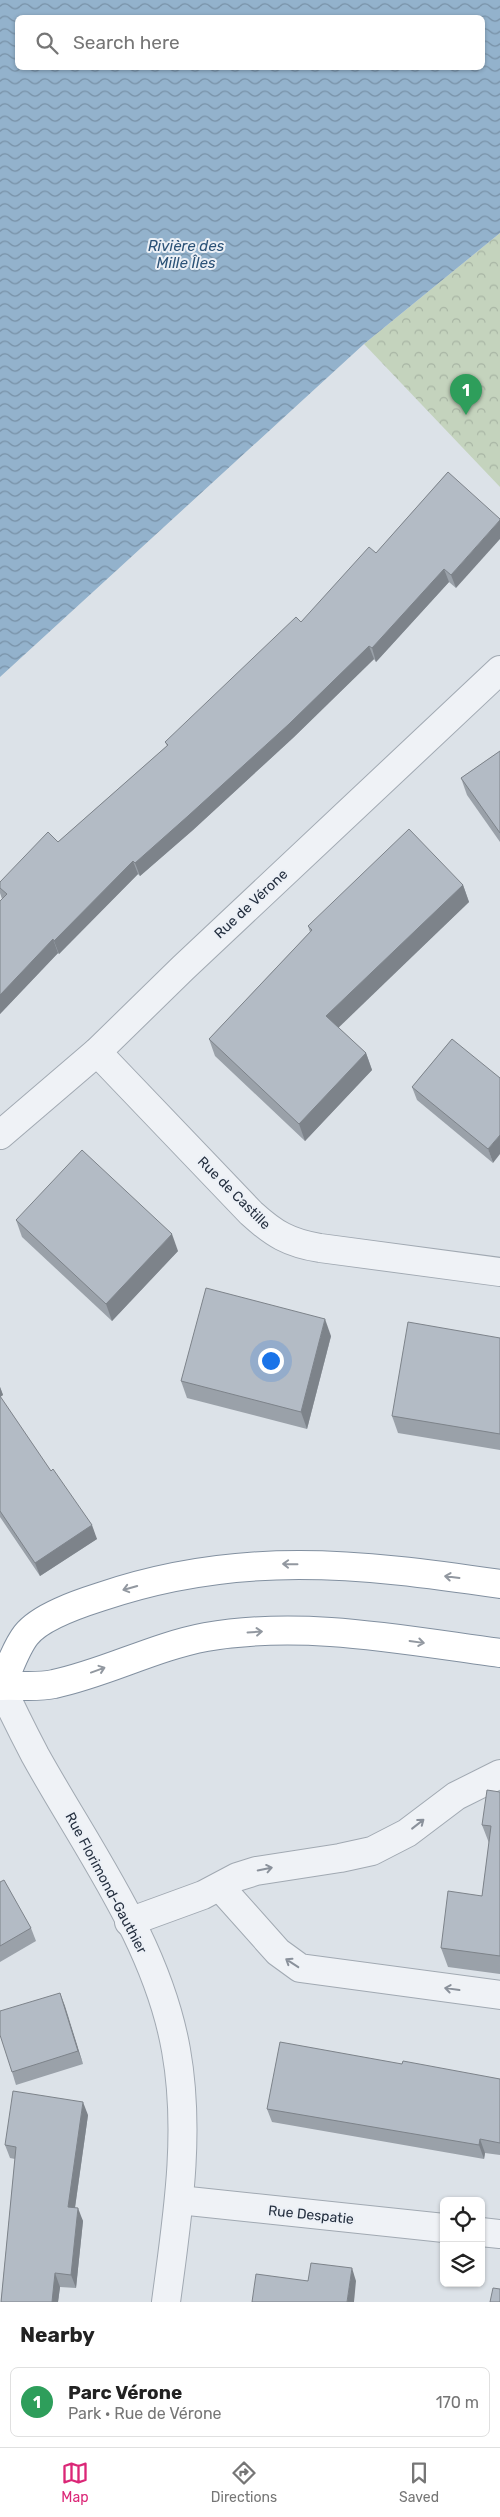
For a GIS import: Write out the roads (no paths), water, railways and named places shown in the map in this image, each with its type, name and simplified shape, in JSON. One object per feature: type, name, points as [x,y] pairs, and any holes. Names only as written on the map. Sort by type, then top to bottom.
[{"type":"highway","points":[[500,1584],[327,1565],[245,1565],[184,1573],[78,1604],[36,1626],[26,1635],[0,1685],[52,1685],[170,1646],[205,1638],[289,1630],[343,1632],[500,1653]]},
{"type":"street","name":"Rue de Vérone","points":[[0,1135],[97,1052],[176,974],[500,670]]},
{"type":"street","name":"Rue de Castille","points":[[97,1052],[252,1213],[279,1236],[314,1247],[500,1272]]},
{"type":"street","name":"Rue Florimond-Gauthier","points":[[0,1685],[35,1754],[129,1922],[170,2022],[176,2050],[182,2106],[179,2200],[166,2302]]},
{"type":"street","points":[[129,1922],[220,1887],[237,1877],[256,1871],[357,1855],[391,1843],[456,1796],[500,1774]]},
{"type":"street","points":[[220,1887],[278,1952],[300,1968],[500,1995]]},
{"type":"street","name":"Rue Despatie","points":[[179,2200],[440,2228]]},
{"type":"street","points":[[485,2232],[500,2234]]},
{"type":"water","name":"Rivière des Mille Îles","points":[[0,0],[500,0],[500,233],[364,344],[0,677]]},
{"type":"place","name":"Parc Vérone","points":[[466,415]]}]
